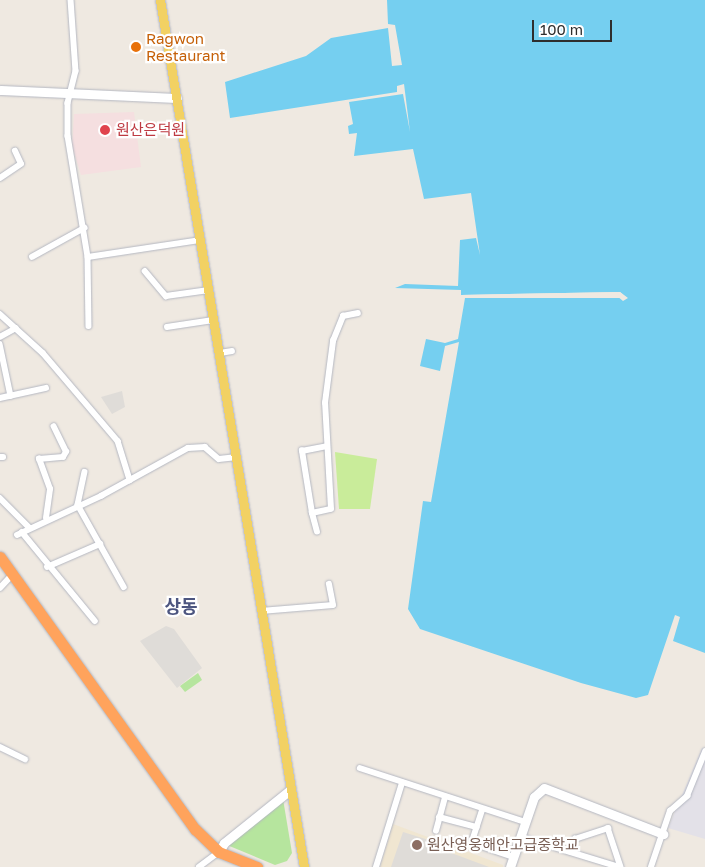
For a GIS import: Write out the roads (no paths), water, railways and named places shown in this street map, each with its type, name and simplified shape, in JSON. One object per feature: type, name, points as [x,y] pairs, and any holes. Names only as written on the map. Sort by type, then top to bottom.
[{"type":"highway","points":[[0,557],[195,829],[219,852],[257,867]]},
{"type":"main road","points":[[160,0],[304,867]]},
{"type":"main road","points":[[0,90],[177,98]]},
{"type":"main road","points":[[510,867],[534,797],[544,788],[663,834]]},
{"type":"main road","points":[[219,852],[224,843],[290,790]]},
{"type":"street","points":[[71,0],[76,71],[70,94],[68,136],[88,257],[89,326]]},
{"type":"street","points":[[0,178],[21,164],[15,151]]},
{"type":"street","points":[[32,257],[84,228]]},
{"type":"street","points":[[88,257],[201,240]]},
{"type":"street","points":[[146,270],[166,296],[209,290]]},
{"type":"street","points":[[312,513],[331,509],[325,388],[336,331],[343,316],[358,313]]},
{"type":"street","points":[[0,314],[44,353],[118,441],[130,480]]},
{"type":"street","points":[[166,326],[214,320]]},
{"type":"street","points":[[0,337],[16,328]]},
{"type":"street","points":[[0,344],[11,396]]},
{"type":"street","points":[[220,354],[232,351]]},
{"type":"street","points":[[0,398],[46,388]]},
{"type":"street","points":[[46,518],[50,489],[39,459],[63,457],[66,452],[54,427]]},
{"type":"street","points":[[95,621],[47,568],[20,534],[46,518],[78,505],[198,446],[219,459],[237,457]]},
{"type":"street","points":[[317,532],[302,450],[327,446]]},
{"type":"street","points":[[85,472],[78,505],[124,587]]},
{"type":"street","points":[[0,498],[29,527]]},
{"type":"street","points":[[47,568],[100,544]]},
{"type":"street","points":[[0,588],[12,575]]},
{"type":"street","points":[[261,612],[333,605],[328,584]]},
{"type":"street","points":[[0,747],[24,759]]},
{"type":"street","points":[[651,867],[670,811],[687,796],[705,752]]},
{"type":"street","points":[[360,768],[445,798],[525,822]]},
{"type":"street","points":[[376,867],[402,783]]},
{"type":"street","points":[[436,831],[445,798]]},
{"type":"street","points":[[483,809],[472,843],[514,857]]},
{"type":"street","points":[[439,817],[477,827]]},
{"type":"street","points":[[570,852],[575,839],[608,828],[620,867]]},
{"type":"street","points":[[521,837],[620,867]]},
{"type":"street","points":[[199,867],[219,852]]},
{"type":"water","points":[[387,0],[705,0],[705,653],[673,641],[680,617],[675,615],[648,695],[636,698],[581,683],[420,629],[408,609],[423,501],[431,502],[459,342],[445,346],[440,371],[420,366],[426,339],[445,343],[458,339],[465,298],[627,298],[620,292],[461,295],[461,290],[395,288],[405,284],[458,286],[460,240],[476,238],[480,255],[471,193],[424,199],[413,149],[354,156],[357,133],[349,134],[348,126],[353,124],[349,102],[403,94],[410,132],[404,84],[397,86],[397,92],[230,118],[225,82],[306,56],[331,38],[388,28],[392,66],[402,65],[395,25],[388,24]]},
{"type":"place","name":"Ragwon Restaurant","points":[[136,47]]},
{"type":"place","name":"원산은덕원","points":[[105,130]]},
{"type":"place","name":"원산영웅해안고급중학교","points":[[417,845]]},
{"type":"district","name":"상동","points":[[181,606]]}]
